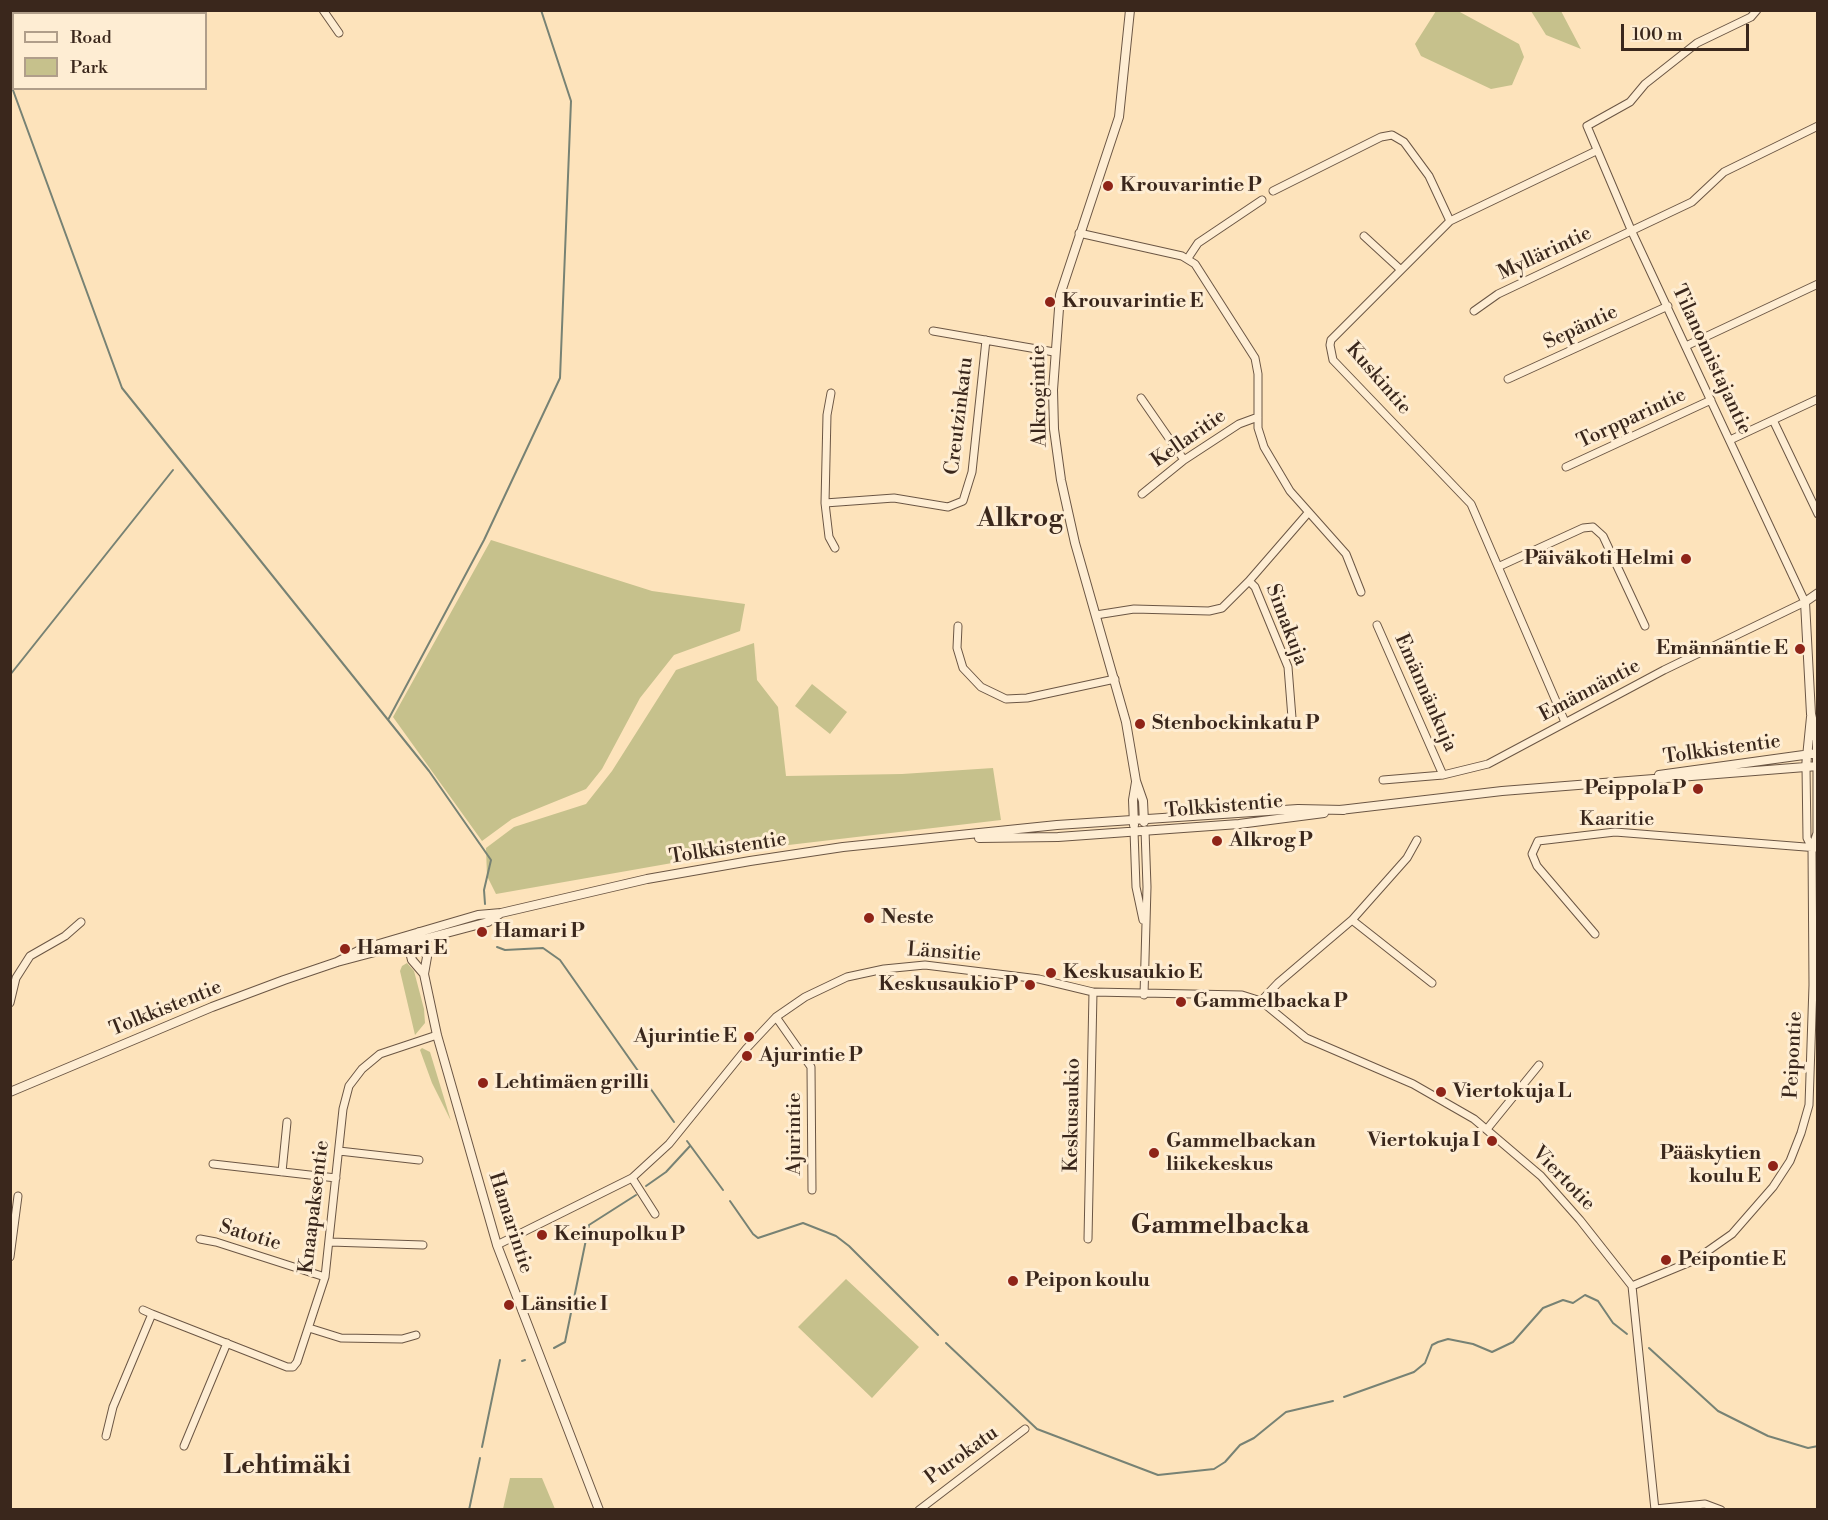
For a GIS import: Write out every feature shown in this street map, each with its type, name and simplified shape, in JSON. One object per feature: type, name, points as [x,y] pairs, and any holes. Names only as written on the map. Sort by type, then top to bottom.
[{"type":"street","points":[[323,10],[339,33]]},
{"type":"street","name":"Alkrogintie","points":[[1130,10],[1119,117],[1060,295],[1054,352],[1054,429],[1061,480],[1075,543],[1126,722],[1136,781],[1143,801],[1145,830]]},
{"type":"street","name":"Tilanomistajantie","points":[[1757,10],[1751,17],[1697,43],[1645,84],[1630,102],[1591,121],[1587,126],[1588,133],[1632,232],[1805,602]]},
{"type":"street","name":"Myllärintie","points":[[1474,311],[1498,294],[1692,202],[1724,172],[1818,126]]},
{"type":"street","points":[[1273,191],[1381,137],[1392,135],[1404,142],[1429,176],[1450,221]]},
{"type":"street","name":"Kuskintie","points":[[1565,722],[1472,504],[1330,353],[1332,340],[1450,221],[1596,151]]},
{"type":"street","points":[[1188,258],[1198,243],[1262,200]]},
{"type":"street","points":[[1079,233],[1188,258],[1201,273],[1255,358],[1258,374],[1258,417],[1264,447],[1282,480],[1308,513],[1346,554],[1361,592]]},
{"type":"street","points":[[1364,236],[1401,270]]},
{"type":"street","points":[[1686,346],[1818,284]]},
{"type":"street","name":"Sepäntie","points":[[1508,379],[1668,306]]},
{"type":"street","points":[[933,331],[1054,352]]},
{"type":"street","name":"Creutzinkatu","points":[[825,503],[894,498],[948,507],[963,501],[972,472],[986,340]]},
{"type":"street","points":[[831,393],[827,415],[825,503],[830,537],[835,548]]},
{"type":"street","points":[[1141,398],[1184,460]]},
{"type":"street","points":[[1730,440],[1818,399]]},
{"type":"street","name":"Torpparintie","points":[[1566,467],[1711,400]]},
{"type":"street","name":"Kellaritie","points":[[1142,494],[1184,460],[1239,423],[1258,417]]},
{"type":"street","points":[[1773,420],[1818,514]]},
{"type":"street","points":[[1096,615],[1134,609],[1216,610],[1228,603],[1249,581],[1308,513]]},
{"type":"street","points":[[1500,566],[1583,528],[1593,526],[1603,536],[1645,626]]},
{"type":"street","name":"Simakuja","points":[[1249,581],[1255,587],[1288,667],[1292,718]]},
{"type":"street","points":[[1817,766],[1817,740],[1811,714],[1805,602],[1818,593]]},
{"type":"street","name":"Emännäntie","points":[[1383,780],[1443,775],[1488,764],[1565,722],[1805,602]]},
{"type":"street","name":"Emännänkuja","points":[[1377,625],[1443,775]]},
{"type":"street","points":[[958,626],[957,648],[963,668],[981,687],[1006,699],[1027,698],[1114,679]]},
{"type":"street","points":[[1806,767],[1805,755],[1811,714]]},
{"type":"street","name":"Tolkkistentie","points":[[1632,780],[1687,770],[1817,753]]},
{"type":"street","name":"Tolkkistentie","points":[[963,837],[1002,839],[1239,824],[1502,791],[1817,766]]},
{"type":"street","name":"Peipontie","points":[[1632,1286],[1695,1260],[1732,1234],[1755,1211],[1790,1161],[1809,1105],[1811,1084],[1817,766]]},
{"type":"street","name":"Peipontie","points":[[1806,767],[1807,838],[1815,848]]},
{"type":"street","name":"Alkrogintie","points":[[1134,831],[1133,800],[1136,781]]},
{"type":"street","name":"Tolkkistentie","points":[[10,1092],[212,1007],[337,962],[420,936],[488,922],[501,913],[647,879],[843,847],[963,837],[1046,826],[1298,809],[1344,810]]},
{"type":"street","points":[[1144,995],[1145,830]]},
{"type":"street","points":[[1134,831],[1136,886],[1144,925]]},
{"type":"street","name":"Kaaritie","points":[[1595,934],[1537,866],[1532,854],[1538,841],[1616,832],[1815,848]]},
{"type":"street","points":[[1261,1001],[1278,983],[1352,920],[1407,858],[1417,840]]},
{"type":"street","points":[[1352,920],[1432,982]]},
{"type":"street","points":[[10,1003],[16,978],[30,956],[65,936],[81,922]]},
{"type":"street","name":"Hamarintie","points":[[420,936],[427,966],[424,974],[437,1035],[497,1245],[599,1509]]},
{"type":"street","name":"Hamarintie","points":[[407,940],[416,966],[424,974]]},
{"type":"street","name":"Länsitie","points":[[497,1245],[632,1178],[669,1144],[776,1017],[805,997],[847,977],[910,965],[1039,979],[1093,992],[1144,995],[1230,993],[1261,1001]]},
{"type":"street","name":"Keskusaukio","points":[[1088,1239],[1093,992]]},
{"type":"street","name":"Viertotie","points":[[1261,1001],[1306,1038],[1413,1084],[1487,1129],[1560,1196],[1632,1286]]},
{"type":"street","name":"Ajurintie","points":[[776,1017],[812,1067],[812,1190]]},
{"type":"street","name":"Knaapaksentie","points":[[143,1310],[287,1367],[293,1367],[309,1328],[325,1277],[346,1095],[362,1069],[380,1054],[392,1048],[437,1035]]},
{"type":"street","points":[[1487,1129],[1539,1065]]},
{"type":"street","points":[[282,1172],[287,1122]]},
{"type":"street","points":[[339,1151],[419,1160]]},
{"type":"street","points":[[213,1164],[336,1178]]},
{"type":"street","points":[[632,1178],[655,1214]]},
{"type":"street","points":[[10,1257],[18,1196]]},
{"type":"street","name":"Satotie","points":[[200,1239],[325,1277]]},
{"type":"street","points":[[330,1242],[423,1245]]},
{"type":"street","points":[[1632,1286],[1655,1509],[1705,1504],[1721,1509]]},
{"type":"street","points":[[106,1437],[113,1407],[152,1314]]},
{"type":"street","points":[[309,1328],[341,1338],[402,1339],[416,1335]]},
{"type":"street","points":[[184,1446],[227,1343]]},
{"type":"street","name":"Purokatu","points":[[919,1509],[1025,1429]]},
{"type":"green space","points":[[1436,11],[1458,11],[1519,44],[1524,57],[1512,85],[1491,89],[1421,56],[1415,44]]},
{"type":"green space","points":[[1531,11],[1561,11],[1581,49],[1546,35]]},
{"type":"green space","points":[[491,540],[652,591],[745,604],[740,631],[674,655],[640,698],[602,769],[586,789],[512,819],[482,841],[393,717]]},
{"type":"green space","points":[[754,643],[757,680],[778,707],[786,776],[902,774],[993,768],[1001,820],[746,850],[496,894],[487,876],[486,848],[514,827],[586,804],[612,771],[676,670]]},
{"type":"green space","points":[[812,684],[847,712],[830,734],[795,706]]},
{"type":"green space","points":[[407,963],[414,971],[424,1009],[425,1023],[415,1035],[400,971]]},
{"type":"green space","points":[[422,1048],[430,1052],[451,1121],[432,1083],[420,1050]]},
{"type":"green space","points":[[846,1279],[919,1347],[872,1398],[798,1327]]},
{"type":"green space","points":[[510,1478],[542,1478],[555,1509],[503,1509]]},
{"type":"waterway","points":[[388,720],[484,540],[560,378],[571,101],[541,10]]},
{"type":"waterway","points":[[10,82],[12,87]]},
{"type":"waterway","points":[[13,90],[122,388],[429,771],[491,860],[484,890],[485,904]]},
{"type":"waterway","points":[[10,675],[173,470]]},
{"type":"waterway","points":[[497,947],[505,950],[543,948],[560,960],[674,1122]]},
{"type":"waterway","points":[[687,1141],[723,1190]]},
{"type":"waterway","points":[[646,1186],[666,1172],[690,1146]]},
{"type":"waterway","points":[[554,1348],[565,1342],[589,1225],[636,1195]]},
{"type":"waterway","points":[[730,1201],[758,1238],[803,1223],[836,1236],[849,1246],[938,1335]]},
{"type":"waterway","points":[[1344,1397],[1414,1372],[1425,1363],[1432,1345],[1438,1342],[1448,1339],[1473,1344],[1492,1352],[1513,1342],[1543,1308],[1563,1300],[1573,1303],[1585,1295],[1598,1301],[1613,1323],[1627,1334]]},
{"type":"waterway","points":[[946,1343],[1037,1429],[1158,1475],[1214,1469],[1225,1462],[1240,1445],[1254,1438],[1286,1412],[1333,1401]]},
{"type":"waterway","points":[[1649,1348],[1718,1411],[1768,1436],[1808,1448],[1818,1446]]},
{"type":"waterway","points":[[482,1447],[500,1360]]},
{"type":"waterway","points":[[469,1510],[480,1458]]},
{"type":"place","name":"Krouvarintie P","points":[[1108,186]]},
{"type":"place","name":"Krouvarintie E","points":[[1050,302]]},
{"type":"place","name":"Päiväkoti Helmi","points":[[1686,559]]},
{"type":"place","name":"Emännäntie E","points":[[1800,649]]},
{"type":"place","name":"Stenbockinkatu P","points":[[1140,724]]},
{"type":"place","name":"Peippola P","points":[[1698,789]]},
{"type":"place","name":"Alkrog P","points":[[1217,841]]},
{"type":"place","name":"Neste","points":[[869,918]]},
{"type":"place","name":"Hamari P","points":[[482,932]]},
{"type":"place","name":"Hamari E","points":[[345,949]]},
{"type":"place","name":"Keskusaukio E","points":[[1051,973]]},
{"type":"place","name":"Keskusaukio P","points":[[1030,985]]},
{"type":"place","name":"Gammelbacka P","points":[[1181,1002]]},
{"type":"place","name":"Ajurintie E","points":[[749,1037]]},
{"type":"place","name":"Ajurintie P","points":[[747,1056]]},
{"type":"place","name":"Lehtimäen grilli","points":[[483,1083]]},
{"type":"place","name":"Viertokuja L","points":[[1441,1092]]},
{"type":"place","name":"Viertokuja I","points":[[1492,1141]]},
{"type":"place","name":"Gammelbackan liikekeskus","points":[[1154,1153]]},
{"type":"place","name":"Pääskytien koulu E","points":[[1773,1166]]},
{"type":"place","name":"Keinupolku P","points":[[542,1235]]},
{"type":"place","name":"Peipontie E","points":[[1666,1260]]},
{"type":"place","name":"Peipon koulu","points":[[1013,1281]]},
{"type":"place","name":"Länsitie I","points":[[509,1305]]},
{"type":"district","name":"Alkrog","points":[[1020,520]]},
{"type":"district","name":"Gammelbacka","points":[[1220,1227]]},
{"type":"district","name":"Lehtimäki","points":[[287,1467]]}]
